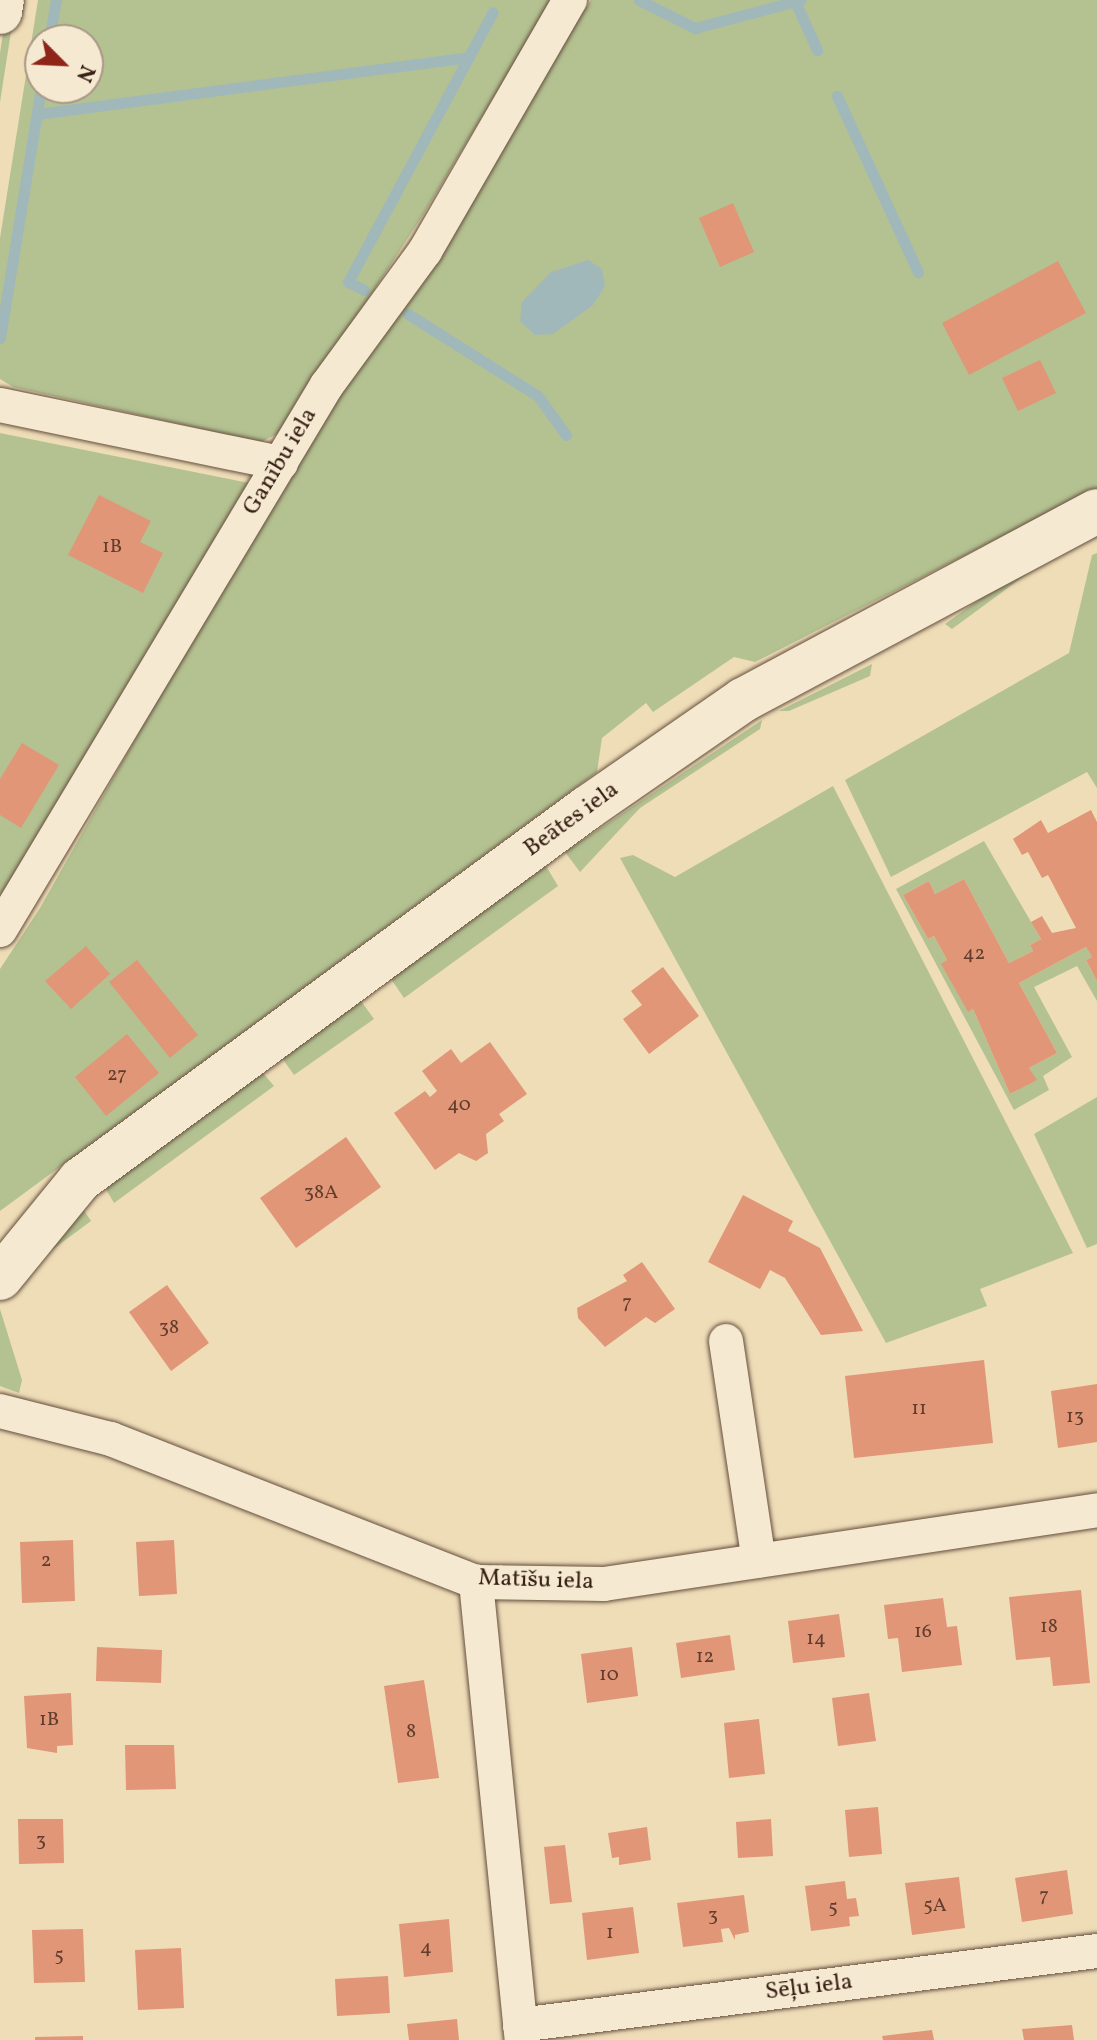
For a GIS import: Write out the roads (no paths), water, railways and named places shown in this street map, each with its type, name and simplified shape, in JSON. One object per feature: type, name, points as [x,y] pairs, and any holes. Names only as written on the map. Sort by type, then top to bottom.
[{"type":"street","points":[[0,12],[2,0]]},
{"type":"street","name":"Ganību iela","points":[[0,930],[327,385],[425,251],[570,0]]},
{"type":"street","points":[[0,405],[281,463]]},
{"type":"street","name":"Beātes iela","points":[[0,1278],[80,1180],[743,700],[1097,511]]},
{"type":"street","name":"Beātes iela","points":[[0,1223],[43,1194],[80,1180]]},
{"type":"street","points":[[726,1341],[759,1561]]},
{"type":"street","name":"Matīšu iela","points":[[0,1411],[111,1439],[476,1582],[604,1584],[1097,1510]]},
{"type":"street","name":"Sēļu iela","points":[[476,1582],[521,2033],[1097,1951]]},
{"type":"water","points":[[588,260],[602,269],[605,286],[593,305],[553,334],[535,335],[520,321],[522,302],[551,272]]},
{"type":"waterway","points":[[52,24],[56,0]]},
{"type":"waterway","points":[[639,0],[695,28],[800,0]]},
{"type":"waterway","points":[[795,1],[817,50]]},
{"type":"waterway","points":[[364,290],[348,282],[493,12]]},
{"type":"waterway","points":[[37,114],[469,57]]},
{"type":"waterway","points":[[837,96],[918,272]]},
{"type":"waterway","points":[[0,338],[38,104]]},
{"type":"waterway","points":[[408,314],[538,396],[566,435]]}]
